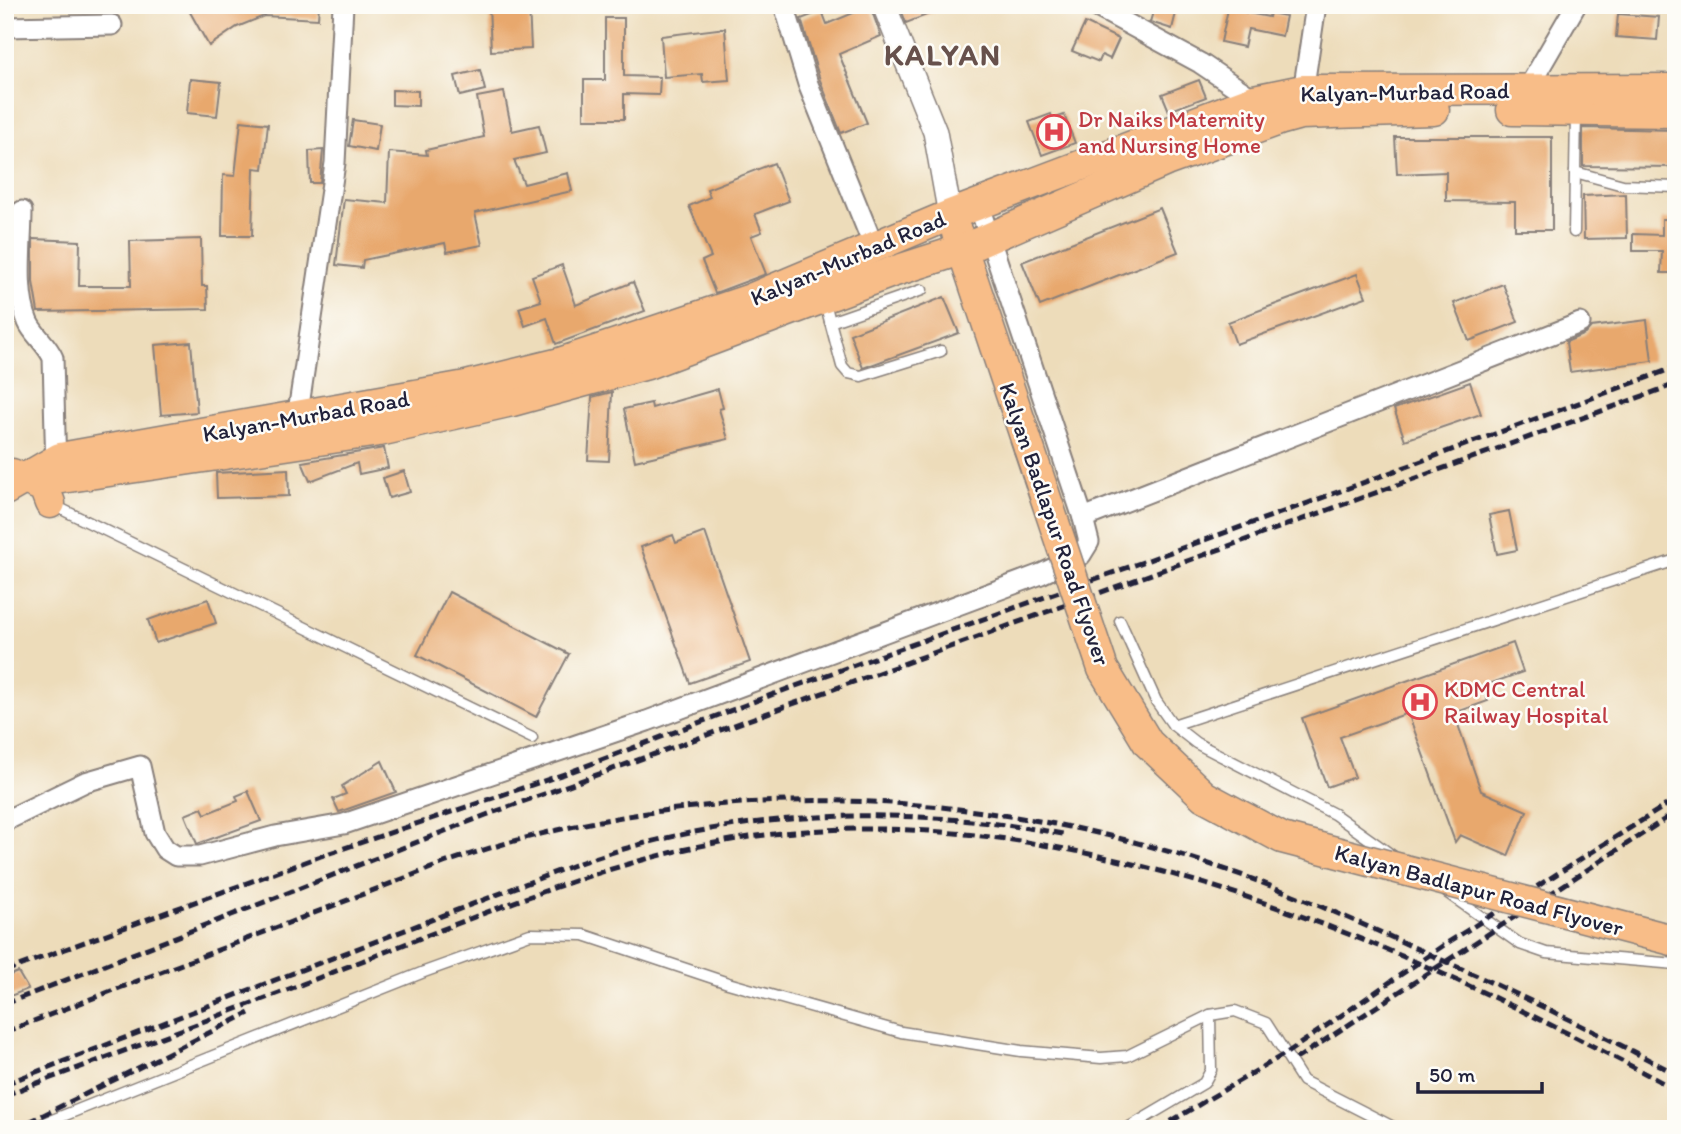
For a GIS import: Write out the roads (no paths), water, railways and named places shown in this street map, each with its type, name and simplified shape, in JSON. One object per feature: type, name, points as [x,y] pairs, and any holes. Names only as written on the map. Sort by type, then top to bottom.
[{"type":"main road","name":"Kalyan-Murbad Road","points":[[26,486],[297,419],[466,386],[585,355],[748,300],[950,215],[1254,100],[1295,108],[1521,100],[1676,89]]},
{"type":"main road","name":"Kalyan-Murbad Road","points":[[1521,100],[1576,112],[1676,112]]},
{"type":"main road","name":"Kalyan-Murbad Road","points":[[26,486],[379,431],[512,401],[827,310],[892,272],[970,271],[991,238],[1295,108]]},
{"type":"main road","name":"Kalyan Badlapur Road Flyover","points":[[950,215],[1103,669],[1148,743],[1204,796],[1282,838],[1676,942]]},
{"type":"street","points":[[297,419],[335,163],[344,5]]},
{"type":"street","points":[[784,5],[808,84],[874,247]]},
{"type":"street","points":[[884,5],[935,132],[950,215]]},
{"type":"street","points":[[1093,5],[1200,63],[1254,100]]},
{"type":"street","points":[[1295,108],[1316,5]]},
{"type":"street","points":[[1521,100],[1576,5]]},
{"type":"street","points":[[5,27],[112,25]]},
{"type":"street","points":[[5,821],[85,782],[140,766],[155,833],[165,849],[176,856],[200,856],[275,836],[344,824],[647,721],[1041,574],[1087,549],[1089,542],[1083,518],[979,206]]},
{"type":"street","points":[[22,211],[23,309],[30,327],[46,341],[53,358],[26,486]]},
{"type":"street","points":[[1083,518],[1580,323]]},
{"type":"lane","points":[[1574,232],[1576,112]]},
{"type":"lane","points":[[1575,172],[1623,185],[1676,187]]},
{"type":"lane","points":[[922,290],[827,310],[842,366],[855,376],[941,351]]},
{"type":"lane","points":[[26,486],[532,738]]},
{"type":"lane","points":[[1174,725],[1676,560]]},
{"type":"lane","points":[[1120,621],[1156,701],[1174,725],[1196,743],[1334,814],[1520,944],[1546,953],[1676,964]]},
{"type":"lane","points":[[30,1129],[424,972],[530,934],[584,934],[729,983],[901,1032],[1021,1051],[1101,1058],[1127,1056],[1210,1015],[1236,1011],[1266,1023],[1303,1081],[1397,1129]]},
{"type":"lane","points":[[1126,1129],[1204,1083],[1211,1070],[1210,1015]]},
{"type":"railway","points":[[5,971],[321,856],[570,772],[779,692],[1308,503],[1676,367]]},
{"type":"railway","points":[[5,1004],[486,815],[1676,384]]},
{"type":"railway","points":[[1158,1129],[1288,1052],[1444,945],[1676,799]]},
{"type":"railway","points":[[5,1032],[444,863],[535,836],[627,816],[720,805],[813,801],[906,804],[1000,814],[1092,832],[1184,856],[1283,891],[1379,932],[1531,1001],[1676,1074]]},
{"type":"railway","points":[[1296,1059],[1676,812]]},
{"type":"railway","points":[[5,1084],[574,865],[633,846],[693,832],[816,817],[940,818],[1063,834]]},
{"type":"railway","points":[[5,1095],[504,906],[602,872],[701,846],[750,837],[869,829],[990,837],[1110,859],[1230,892],[1347,933],[1461,982],[1676,1090]]},
{"type":"railway","points":[[15,1129],[249,1013]]},
{"type":"place","name":"Dr Naiks Maternity and Nursing Home","points":[[1054,132]]},
{"type":"place","name":"KDMC Central Railway Hospital","points":[[1420,702]]},
{"type":"district","name":"KALYAN","points":[[943,55]]}]
